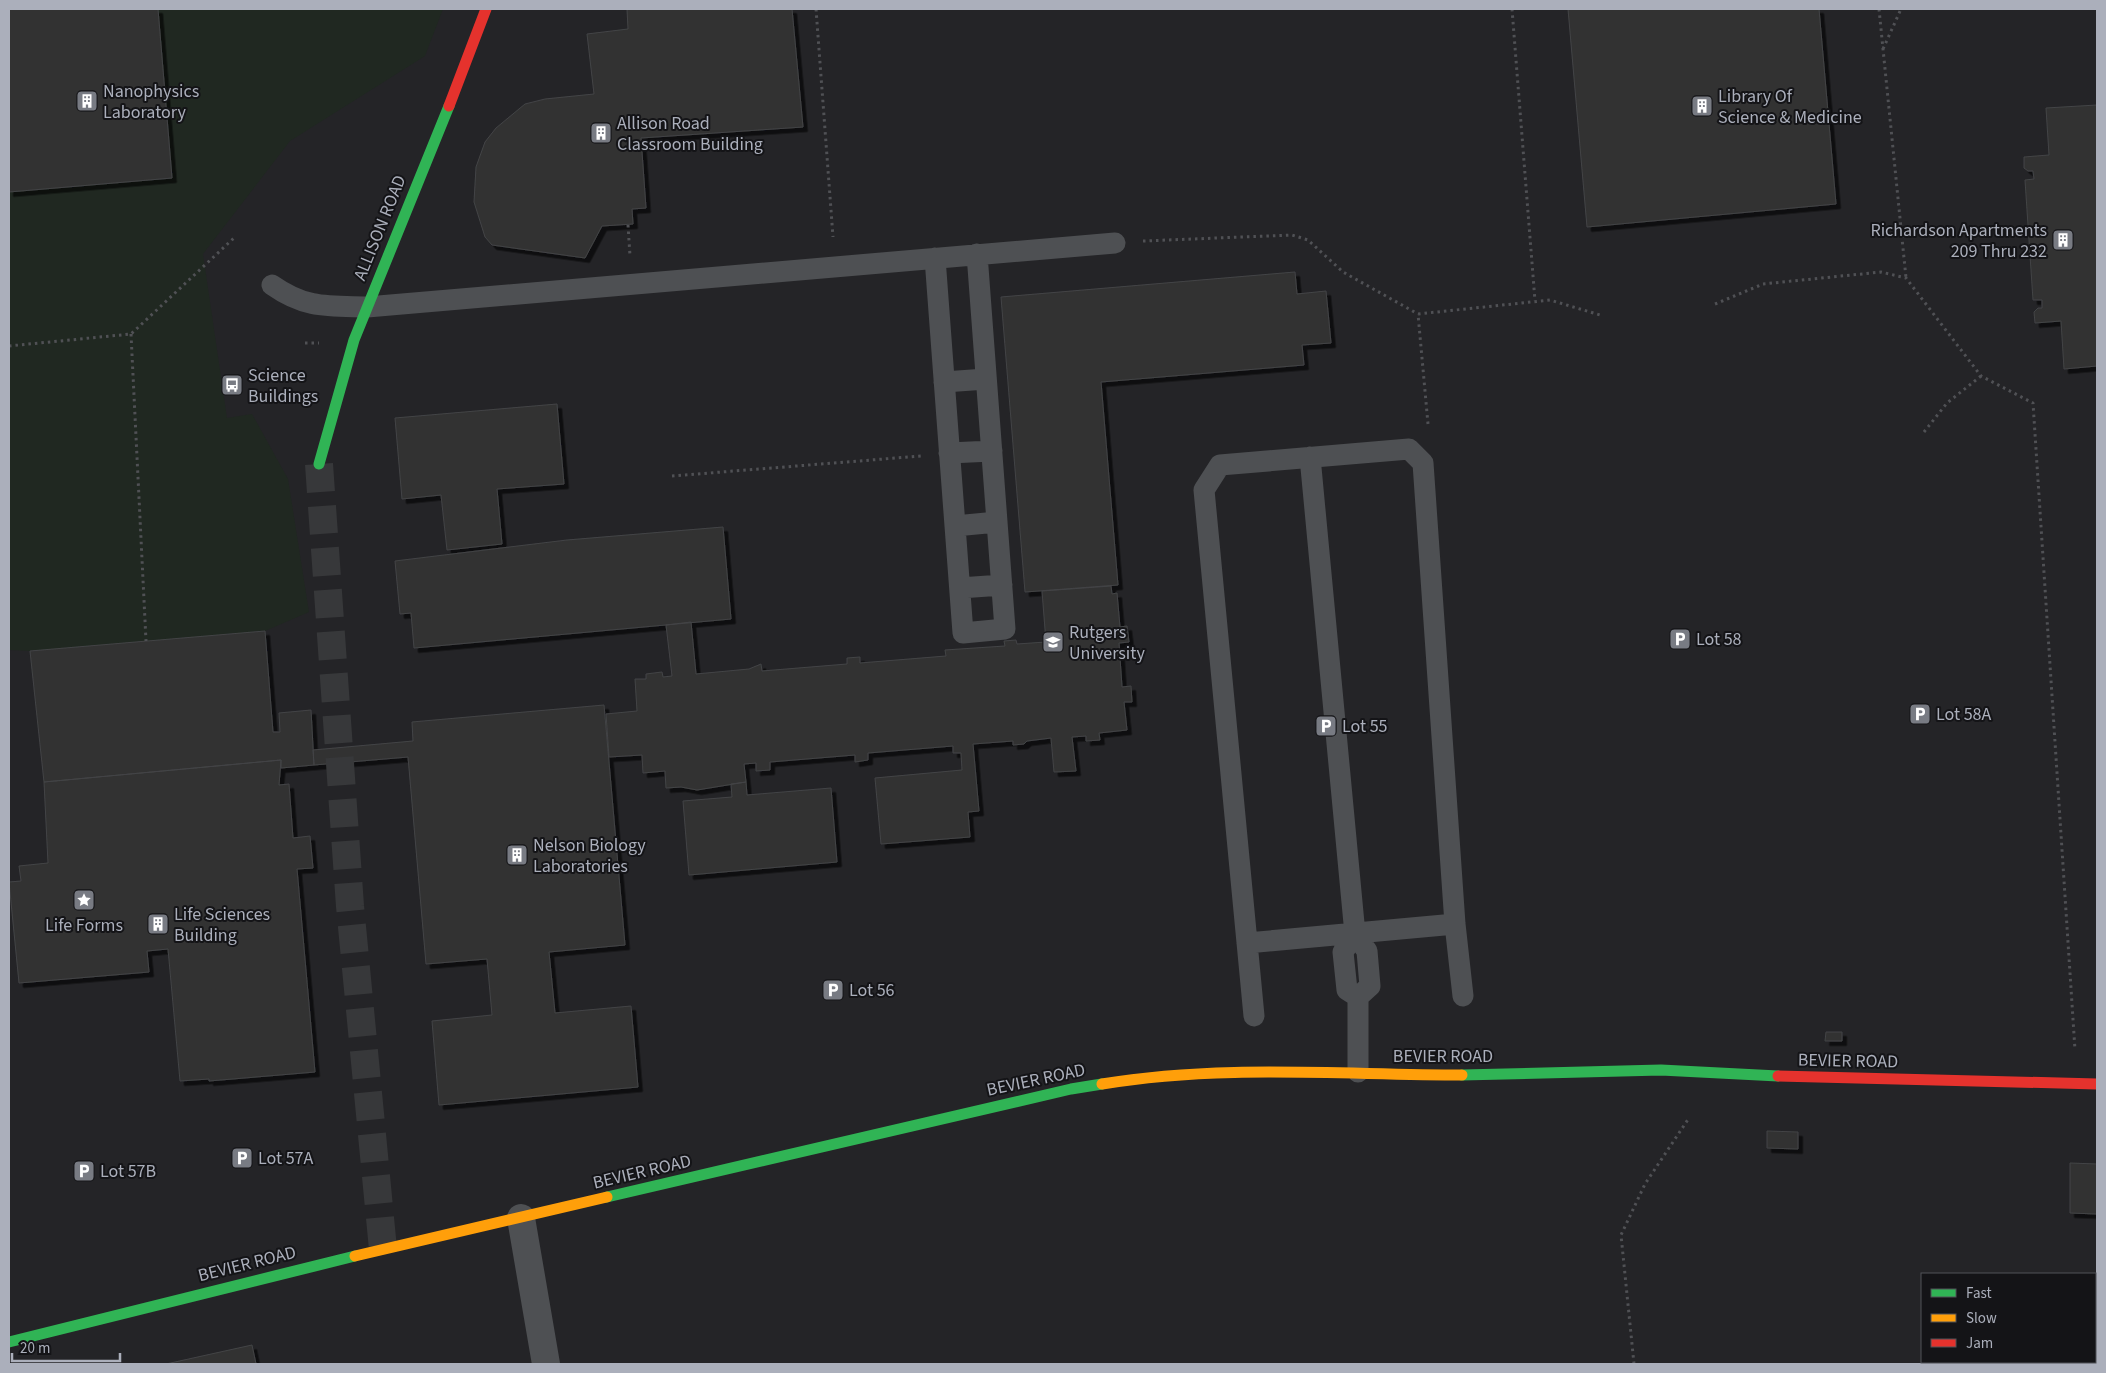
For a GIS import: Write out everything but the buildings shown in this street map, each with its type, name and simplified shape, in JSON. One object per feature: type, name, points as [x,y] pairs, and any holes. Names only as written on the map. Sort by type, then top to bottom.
[{"type":"street","name":"ALLISON ROAD","points":[[318,464],[354,342],[462,78],[486,9]]},
{"type":"street","name":"BEVIER ROAD","points":[[9,1342],[383,1249],[1071,1089],[1150,1076],[1221,1072],[1358,1072],[1461,1075],[1661,1070],[1767,1076],[2097,1084]]},
{"type":"street","points":[[521,1218],[546,1364]]},
{"type":"lane","points":[[272,285],[291,298],[319,306],[367,307],[1115,243]]},
{"type":"lane","points":[[934,258],[963,633],[1005,630],[977,254]]},
{"type":"lane","points":[[944,382],[986,378]]},
{"type":"lane","points":[[1254,1016],[1204,490],[1220,465],[1410,448],[1423,463],[1456,924],[1463,996]]},
{"type":"lane","points":[[949,453],[992,451]]},
{"type":"lane","points":[[1310,457],[1355,934],[1343,952],[1347,990],[1358,997],[1358,1072]]},
{"type":"lane","points":[[954,526],[997,522]]},
{"type":"lane","points":[[960,588],[1002,585]]},
{"type":"lane","points":[[1247,942],[1456,924]]},
{"type":"path","points":[[816,9],[834,240]]},
{"type":"path","points":[[1512,9],[1535,301]]},
{"type":"path","points":[[1879,9],[1906,278],[1981,376],[2033,403],[2076,1056]]},
{"type":"path","points":[[1882,51],[1901,9]]},
{"type":"path","points":[[628,225],[630,263]]},
{"type":"path","points":[[1115,243],[1292,235],[1308,240],[1343,272],[1418,314],[1550,300],[1600,315]]},
{"type":"path","points":[[9,346],[131,334],[235,237]]},
{"type":"path","points":[[1715,304],[1763,284],[1881,272],[1906,278]]},
{"type":"path","points":[[1418,314],[1428,424]]},
{"type":"path","points":[[131,334],[146,641]]},
{"type":"path","points":[[1924,432],[1947,403],[1981,376]]},
{"type":"path","points":[[672,476],[949,453]]},
{"type":"path","points":[[1634,1364],[1621,1235],[1645,1184],[1689,1118]]},
{"type":"shaded area","name":"Rutgers University","points":[[9,9],[2097,9],[2097,1364],[9,1364]]},
{"type":"shaded area","points":[[9,9],[443,9],[425,56],[290,141],[203,254],[227,418],[252,414],[288,479],[309,612],[265,631],[30,651],[9,650]]},
{"type":"tunnel","points":[[319,464],[350,906],[383,1249]]},
{"type":"traffic: fast","points":[[319,464],[354,340],[449,106]]},
{"type":"traffic: fast","points":[[1462,1075],[1661,1070],[1778,1076]]},
{"type":"traffic: fast","points":[[607,1197],[1071,1089],[1102,1084]]},
{"type":"traffic: fast","points":[[9,1342],[355,1256]]},
{"type":"traffic: slow","points":[[1102,1084],[1147,1078],[1237,1072],[1462,1075]]},
{"type":"traffic: slow","points":[[355,1256],[607,1197]]},
{"type":"traffic: jam","points":[[449,106],[486,9]]},
{"type":"traffic: jam","points":[[1778,1076],[2097,1084]]},
{"type":"place","name":"Nanophysics Laboratory","points":[[87,101]]},
{"type":"place","name":"Library Of Science & Medicine","points":[[1702,106]]},
{"type":"place","name":"Allison Road Classroom Building","points":[[601,133]]},
{"type":"place","name":"Richardson Apartments 209 Thru 232","points":[[2063,240]]},
{"type":"place","name":"Science Buildings","points":[[232,385]]},
{"type":"place","name":"Lot 58","points":[[1680,639]]},
{"type":"place","name":"Rutgers University","points":[[1053,642]]},
{"type":"place","name":"Lot 58A","points":[[1920,714]]},
{"type":"place","name":"Lot 55","points":[[1326,726]]},
{"type":"place","name":"Nelson Biology Laboratories","points":[[517,855]]},
{"type":"place","name":"Life Forms","points":[[84,900]]},
{"type":"place","name":"Life Sciences Building","points":[[158,924]]},
{"type":"place","name":"Lot 56","points":[[833,990]]},
{"type":"place","name":"Lot 57A","points":[[242,1158]]},
{"type":"place","name":"Lot 57B","points":[[84,1171]]}]
